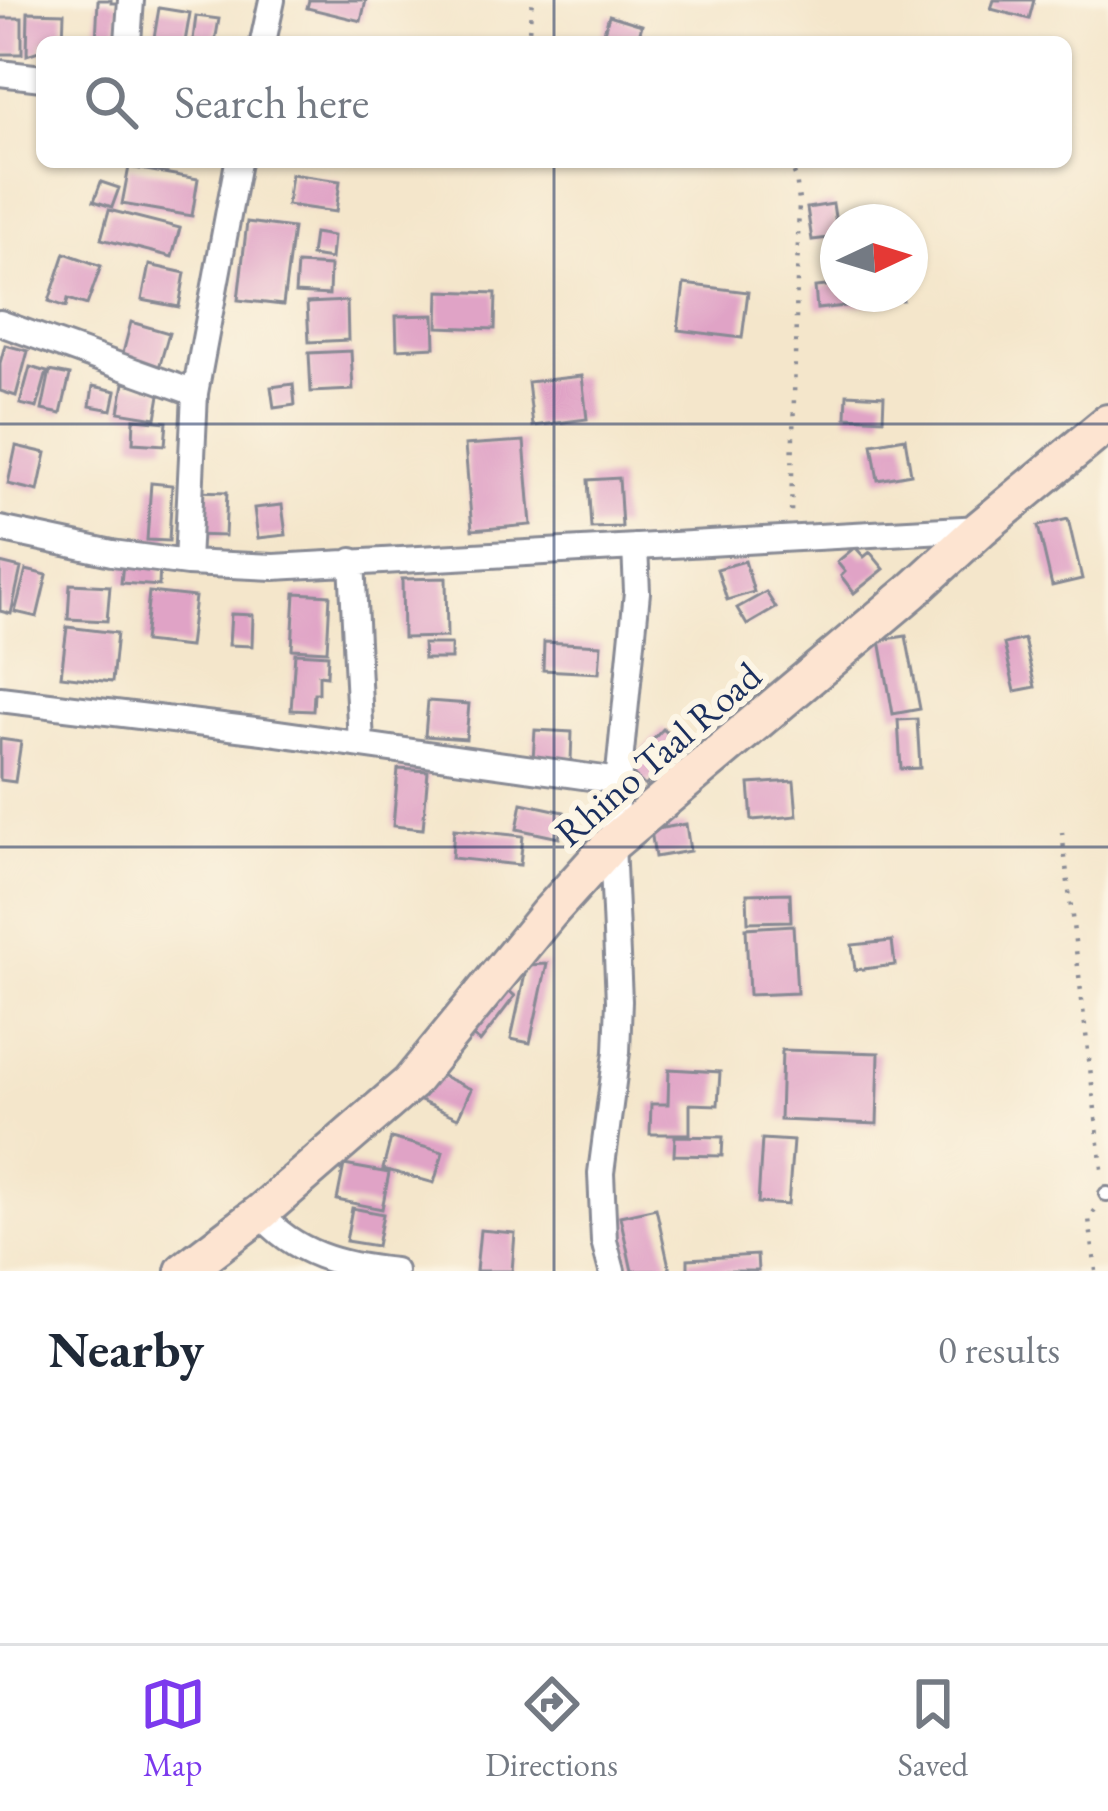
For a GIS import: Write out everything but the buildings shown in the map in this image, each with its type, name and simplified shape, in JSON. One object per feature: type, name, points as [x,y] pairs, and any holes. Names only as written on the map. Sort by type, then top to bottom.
[{"type":"street","points":[[128,36],[131,0]]},
{"type":"street","points":[[264,36],[272,0]]},
{"type":"street","points":[[0,73],[36,77]]},
{"type":"street","points":[[187,563],[195,393],[237,168]]},
{"type":"street","points":[[0,323],[195,393]]},
{"type":"street","name":"Rhino Taal Road","points":[[184,1271],[260,1213],[410,1083],[612,843],[1108,423]]},
{"type":"street","points":[[0,529],[112,553],[274,567],[981,528]]},
{"type":"street","points":[[612,1271],[604,1240],[601,1173],[617,1052],[612,843],[638,592],[635,548]]},
{"type":"street","points":[[352,562],[361,744]]},
{"type":"street","points":[[0,699],[618,781]]},
{"type":"street","points":[[260,1213],[277,1234],[303,1248],[343,1263],[394,1271]]},
{"type":"path","points":[[529,36],[532,0]]},
{"type":"path","points":[[790,538],[799,201],[792,168]]},
{"type":"path","points":[[1062,832],[1107,1194],[1089,1219],[1096,1271]]}]
